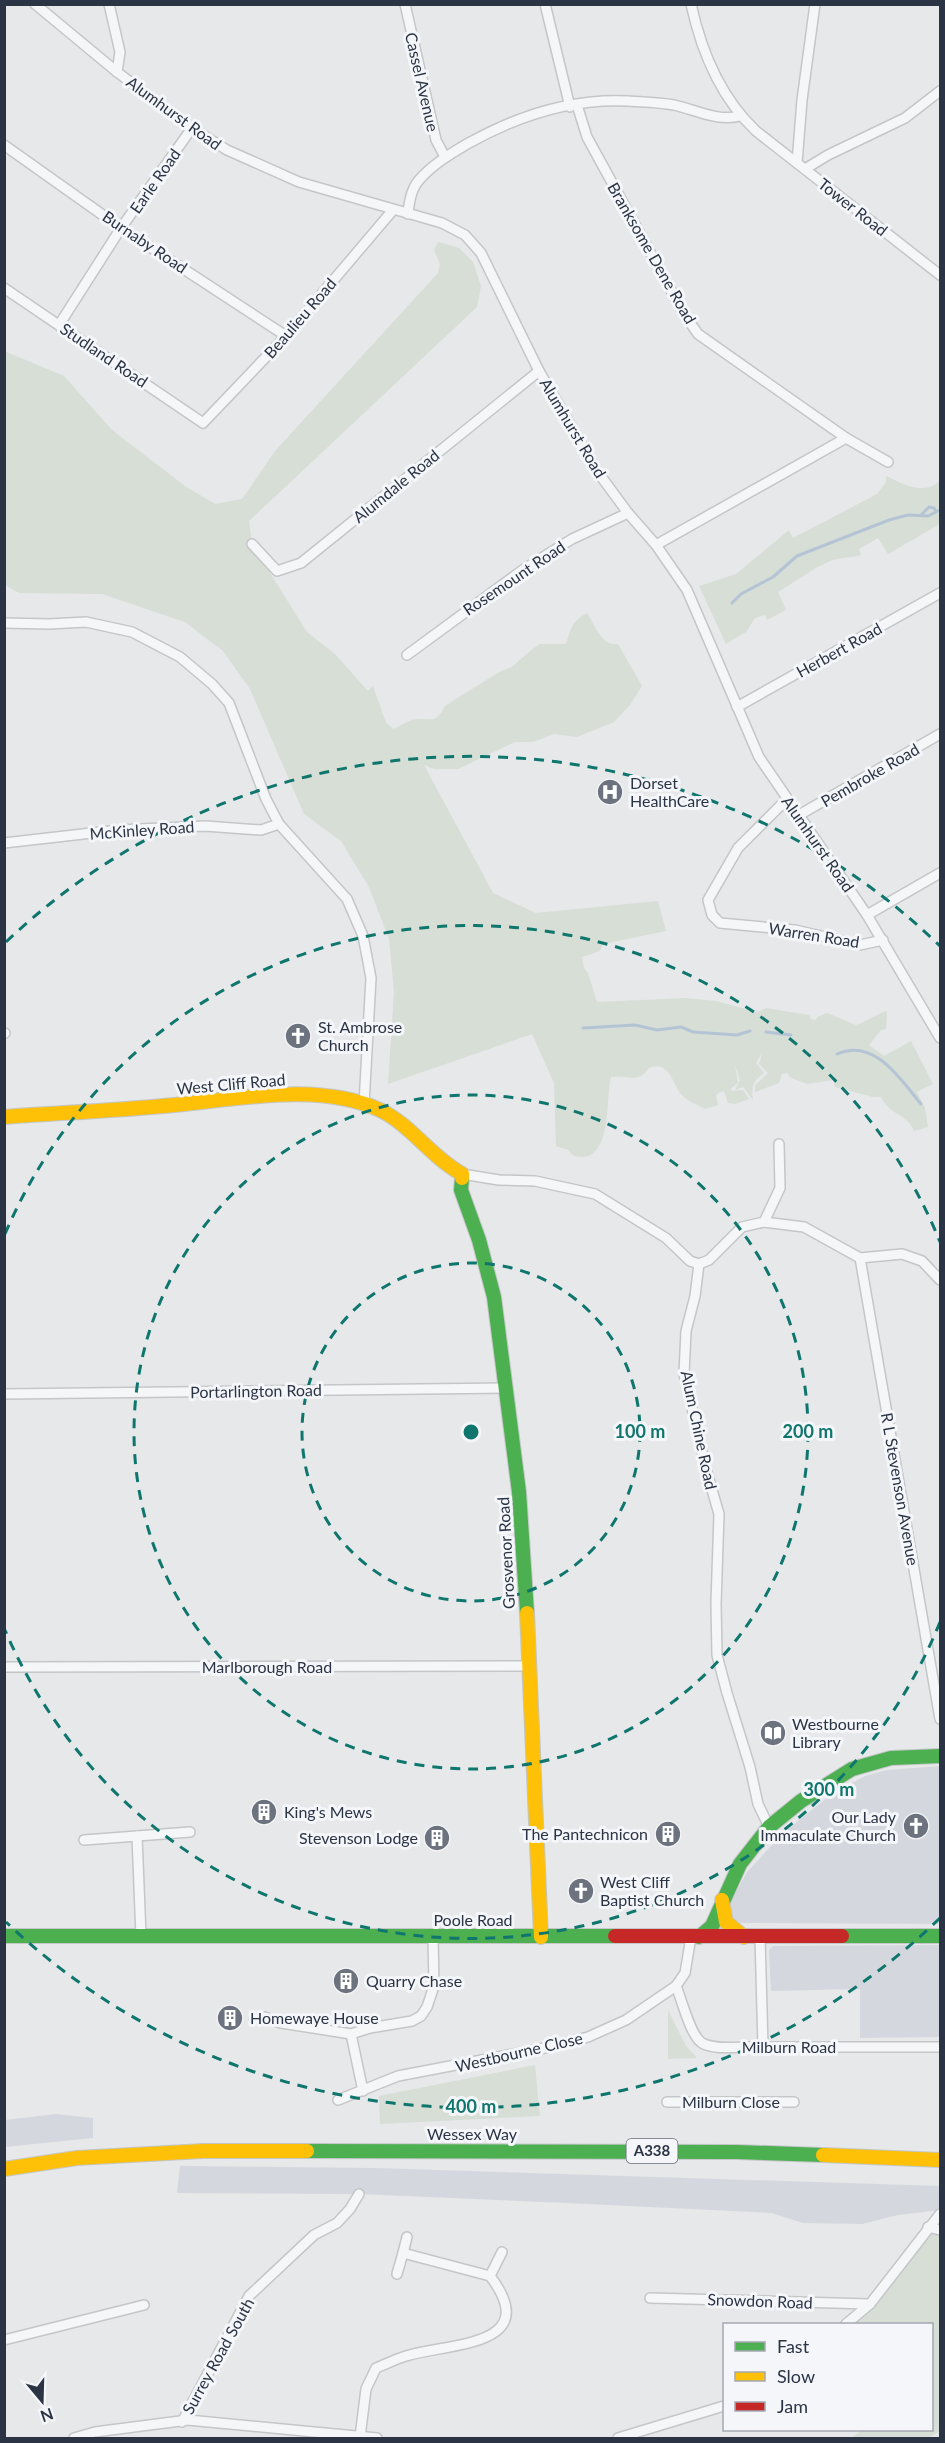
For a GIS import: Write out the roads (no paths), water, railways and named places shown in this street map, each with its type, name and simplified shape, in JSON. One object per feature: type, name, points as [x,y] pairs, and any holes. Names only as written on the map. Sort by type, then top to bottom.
[{"type":"main road","name":"West Cliff Road","points":[[4,1117],[168,1106],[249,1096],[287,1095],[364,1104],[394,1116],[447,1167],[462,1174]]},
{"type":"main road","name":"Grosvenor Road","points":[[462,1174],[461,1190],[489,1272],[507,1388],[522,1519],[541,1937]]},
{"type":"main road","points":[[695,1937],[712,1926],[740,1864],[769,1827],[801,1801],[852,1769],[891,1758],[940,1756]]},
{"type":"main road","points":[[722,1900],[726,1922],[744,1937]]},
{"type":"main road","name":"Poole Road","points":[[4,1936],[940,1936]]},
{"type":"main road","name":"Wessex Way","points":[[4,2169],[77,2158],[142,2154],[347,2150],[737,2152],[937,2159]]},
{"type":"street","name":"Alumhurst Road","points":[[35,4],[117,72],[192,128],[227,150],[299,182],[442,223],[465,235],[481,253],[539,371],[597,471],[628,513],[656,545],[687,590],[759,757],[786,800],[799,815],[867,915],[940,1038]]},
{"type":"street","points":[[108,4],[120,52],[117,72]]},
{"type":"street","name":"Cassel Avenue","points":[[405,4],[436,140],[446,157]]},
{"type":"street","points":[[545,4],[574,106]]},
{"type":"street","points":[[691,4],[705,53],[740,116],[801,166]]},
{"type":"street","points":[[801,166],[802,100],[815,4]]},
{"type":"street","name":"Tower Road","points":[[940,91],[904,118],[801,166],[940,276]]},
{"type":"street","points":[[408,214],[410,196],[418,180],[446,157],[514,120],[538,112],[625,101],[671,105],[727,119],[740,116]]},
{"type":"street","name":"Branksome Dene Road","points":[[574,106],[587,137],[684,314],[698,334],[846,438],[888,462]]},
{"type":"street","name":"Earle Road","points":[[59,325],[121,228],[192,128]]},
{"type":"street","name":"Burnaby Road","points":[[4,145],[121,228],[286,336]]},
{"type":"street","name":"Beaulieu Road","points":[[203,423],[286,336],[393,210]]},
{"type":"street","name":"Studland Road","points":[[4,288],[203,423]]},
{"type":"street","name":"Alumdale Road","points":[[252,544],[277,571],[301,563],[539,371]]},
{"type":"street","points":[[656,545],[846,438]]},
{"type":"street","name":"Rosemount Road","points":[[407,655],[524,569],[572,539],[628,513]]},
{"type":"street","name":"Herbert Road","points":[[737,707],[940,594]]},
{"type":"street","points":[[4,623],[86,622],[132,632],[180,657],[212,684],[229,703],[279,824],[347,899],[363,936],[371,978],[364,1104]]},
{"type":"street","name":"Pembroke Road","points":[[799,815],[940,734]]},
{"type":"street","name":"Warren Road","points":[[786,800],[738,848],[708,900],[712,915],[720,923],[795,930],[860,945],[883,940]]},
{"type":"street","name":"McKinley Road","points":[[4,843],[118,830],[205,826],[261,830],[279,824]]},
{"type":"street","points":[[867,915],[940,873]]},
{"type":"street","points":[[764,1222],[780,1188],[779,1144]]},
{"type":"street","name":"West Cliff Road","points":[[462,1174],[498,1180],[535,1181],[595,1194],[666,1238],[690,1262],[699,1264]]},
{"type":"street","points":[[699,1264],[709,1260],[742,1227],[764,1222],[804,1227],[860,1258],[902,1254],[922,1261],[940,1280]]},
{"type":"street","name":"R L Stevenson Avenue","points":[[860,1258],[940,1719]]},
{"type":"street","name":"Alum Chine Road","points":[[699,1264],[695,1296],[686,1331],[684,1374],[719,1514],[717,1655],[750,1767],[758,1804],[769,1827]]},
{"type":"street","name":"Portarlington Road","points":[[4,1394],[507,1388]]},
{"type":"street","name":"Marlborough Road","points":[[4,1667],[530,1666]]},
{"type":"street","points":[[84,1840],[190,1832]]},
{"type":"street","points":[[137,1836],[141,1936]]},
{"type":"street","points":[[254,2019],[264,2017],[281,2023],[351,2034],[369,2028],[412,2021],[421,2016],[428,2007],[434,1986],[433,1937]]},
{"type":"street","points":[[676,1986],[685,1973],[695,1937]]},
{"type":"street","points":[[760,1937],[763,2047]]},
{"type":"street","name":"Milburn Road","points":[[676,1986],[685,2007],[691,2031],[702,2043],[722,2047],[940,2047]]},
{"type":"street","name":"Westbourne Close","points":[[338,2100],[398,2076],[550,2047],[588,2037],[626,2020],[676,1986]]},
{"type":"street","points":[[351,2034],[363,2091]]},
{"type":"street","name":"Milburn Close","points":[[667,2102],[794,2102]]},
{"type":"street","name":"Surrey Road South","points":[[182,2422],[249,2296],[314,2235],[337,2223],[350,2210],[359,2194]]},
{"type":"street","points":[[848,2323],[870,2304],[940,2214]]},
{"type":"street","points":[[928,2227],[940,2230]]},
{"type":"street","points":[[397,2274],[407,2237]]},
{"type":"street","points":[[490,2276],[502,2252]]},
{"type":"street","points":[[360,2437],[366,2390],[376,2368],[406,2356],[482,2340],[500,2329],[505,2317],[505,2303],[490,2276],[403,2253]]},
{"type":"street","name":"Snowdon Road","points":[[650,2298],[870,2304]]},
{"type":"street","points":[[4,2340],[144,2305]]},
{"type":"street","points":[[618,2439],[644,2429],[723,2406]]},
{"type":"street","points":[[74,2439],[95,2432],[182,2422],[377,2439]]},
{"type":"waterway","points":[[922,514],[929,507],[936,511]]},
{"type":"waterway","points":[[732,603],[741,594],[773,577],[797,556],[889,520],[908,515],[928,516],[940,510]]},
{"type":"waterway","points":[[583,1028],[635,1025],[657,1030],[681,1027],[693,1032],[737,1035],[750,1031]]},
{"type":"waterway","points":[[766,1032],[791,1035]]},
{"type":"waterway","points":[[837,1054],[850,1050],[863,1051],[875,1056],[895,1073],[921,1104]]},
{"type":"place","name":"Dorset HealthCare","points":[[610,792]]},
{"type":"place","name":"St. Ambrose Church","points":[[298,1036]]},
{"type":"place","name":"Westbourne Library","points":[[773,1733]]},
{"type":"place","name":"King's Mews","points":[[264,1812]]},
{"type":"place","name":"Our Lady Immaculate Church","points":[[916,1826]]},
{"type":"place","name":"The Pantechnicon","points":[[668,1834]]},
{"type":"place","name":"Stevenson Lodge","points":[[437,1838]]},
{"type":"place","name":"West Cliff Baptist Church","points":[[581,1891]]},
{"type":"place","name":"Quarry Chase","points":[[346,1981]]},
{"type":"place","name":"Homewaye House","points":[[230,2018]]}]
